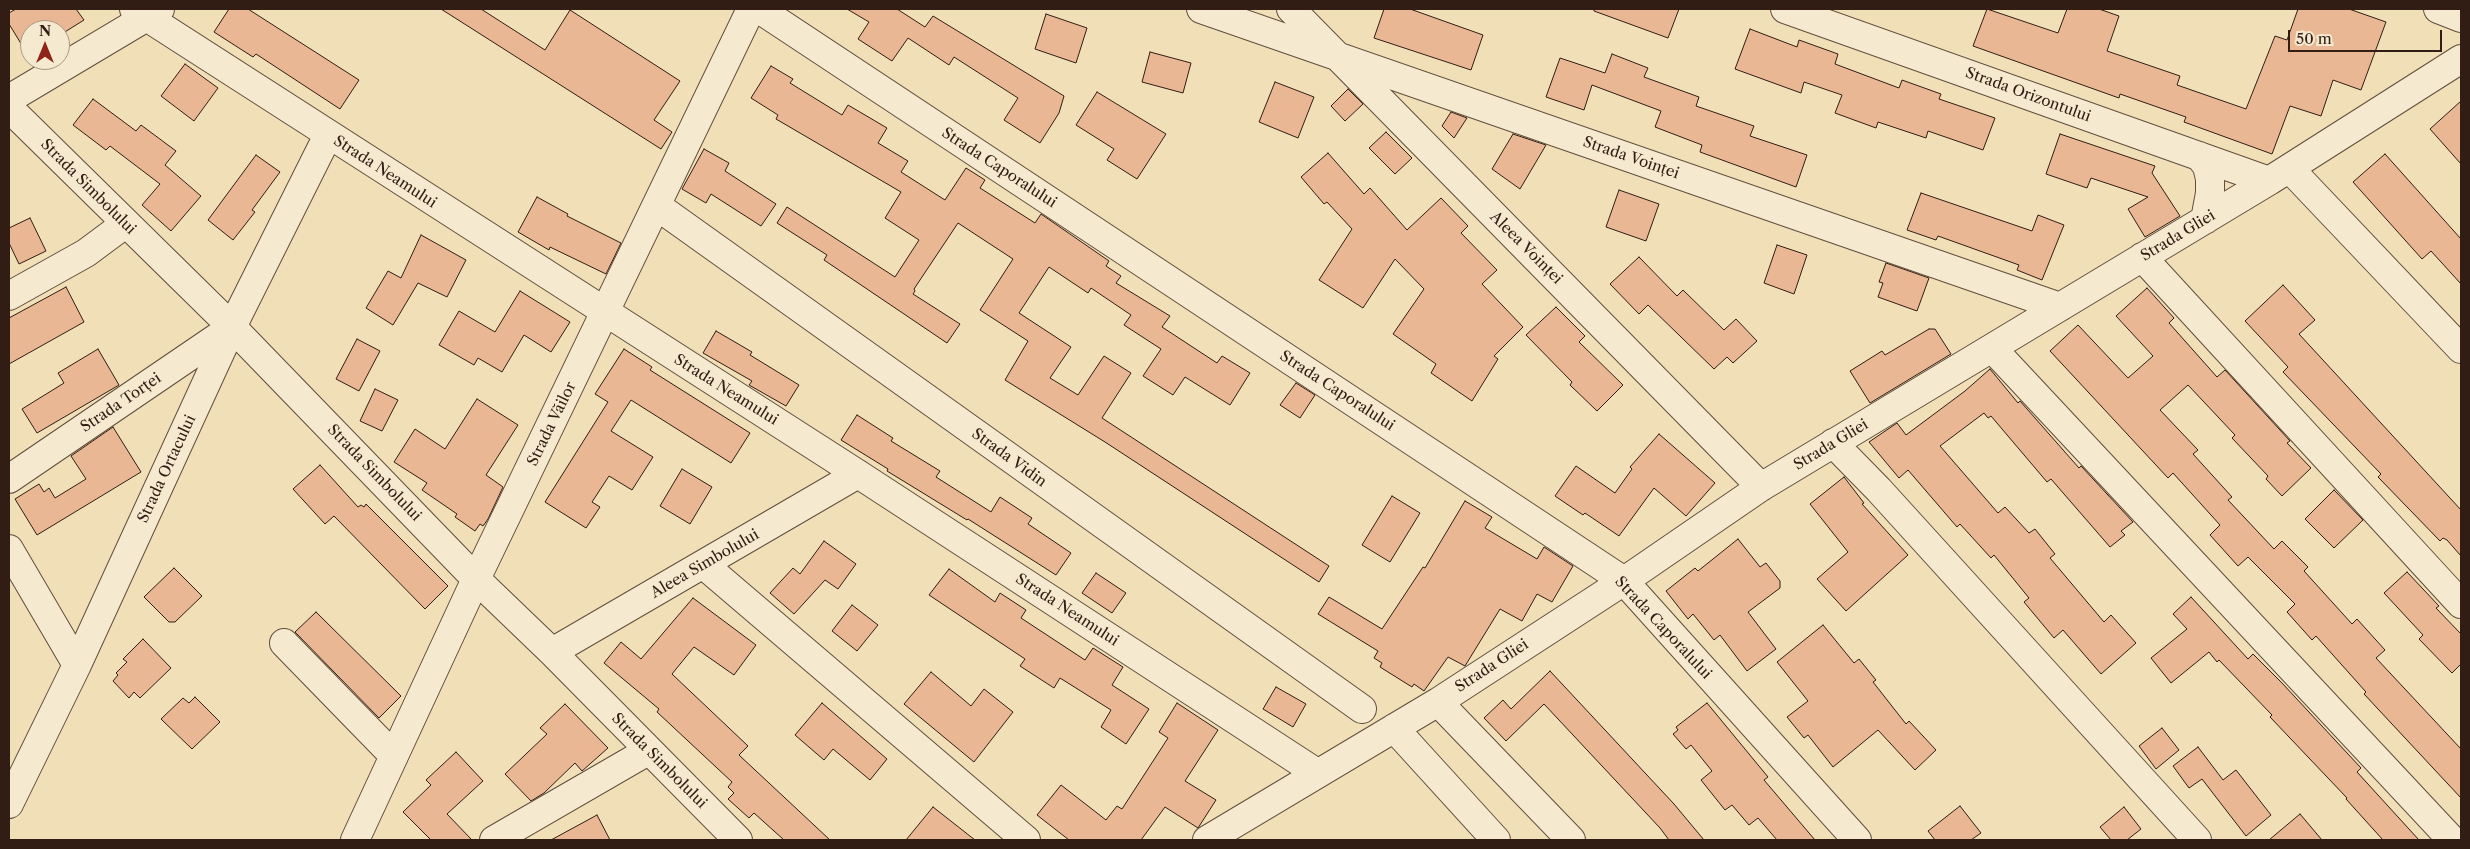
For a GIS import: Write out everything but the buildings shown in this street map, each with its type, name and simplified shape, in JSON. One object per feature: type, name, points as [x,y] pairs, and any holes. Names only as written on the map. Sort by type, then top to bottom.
[{"type":"street","name":"Strada Văilor","points":[[355,840],[476,579],[606,314],[751,9]]},
{"type":"street","name":"Strada Caporalului","points":[[759,9],[1624,581],[1857,840]]},
{"type":"street","name":"Strada Voinței","points":[[1201,9],[2060,307]]},
{"type":"street","name":"Aleea Voinței","points":[[1292,9],[1761,486]]},
{"type":"street","name":"Strada Orizontului","points":[[1786,9],[2199,156],[2280,175]]},
{"type":"street","points":[[2438,9],[2461,18]]},
{"type":"street","points":[[9,99],[148,12]]},
{"type":"street","name":"Strada Neamului","points":[[148,12],[328,135],[858,474],[1318,773]]},
{"type":"street","name":"Strada Gliei","points":[[1207,840],[1438,702],[1624,581],[1761,486],[2280,175],[2459,63]]},
{"type":"street","name":"Strada Simbolului","points":[[9,108],[232,327],[476,579],[552,652],[738,840]]},
{"type":"street","name":"Strada Ortacului","points":[[9,804],[77,665],[232,327],[328,135]]},
{"type":"street","points":[[2199,156],[2207,166],[2210,179],[2210,194],[2205,220]]},
{"type":"street","points":[[2280,175],[2461,349]]},
{"type":"street","name":"Strada Vidin","points":[[657,206],[1362,710]]},
{"type":"street","points":[[9,296],[86,253],[125,224]]},
{"type":"street","points":[[2142,257],[2461,604]]},
{"type":"street","name":"Strada Torței","points":[[9,479],[232,327]]},
{"type":"street","points":[[1992,348],[2452,840]]},
{"type":"street","points":[[1833,443],[1879,490],[2197,840]]},
{"type":"street","name":"Aleea Simbolului","points":[[552,652],[858,474]]},
{"type":"street","points":[[9,549],[77,665]]},
{"type":"street","points":[[704,565],[1026,840]]},
{"type":"street","points":[[284,644],[394,756]]},
{"type":"street","points":[[1438,702],[1571,840]]},
{"type":"street","points":[[1394,728],[1496,840]]},
{"type":"street","points":[[494,840],[648,750]]}]
